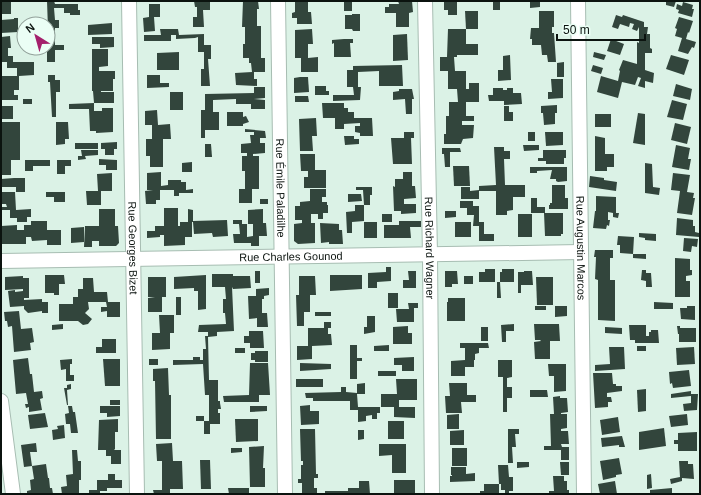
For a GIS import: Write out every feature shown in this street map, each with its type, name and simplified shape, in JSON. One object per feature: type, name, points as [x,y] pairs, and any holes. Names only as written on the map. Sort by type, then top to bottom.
[{"type":"street","name":"Rue Georges Bizet","points":[[129,1],[136,494]]},
{"type":"street","name":"Rue Émile Paladilhe","points":[[278,1],[286,494]]},
{"type":"street","name":"Rue Richard Wagner","points":[[425,1],[430,255],[432,494]]},
{"type":"street","name":"Rue Augustin Marcos","points":[[578,1],[584,494]]},
{"type":"street","name":"Rue Charles Gounod","points":[[1,261],[581,252]]},
{"type":"street","points":[[1,401],[13,494]]},
{"type":"building","points":[[1,1],[11,1],[11,14],[1,14]]},
{"type":"building","points":[[47,1],[54,1],[55,4],[78,4],[78,10],[80,10],[80,15],[70,15],[70,13],[64,13],[64,8],[54,8],[55,16],[48,16]]},
{"type":"building","points":[[194,1],[210,1],[210,10],[203,10],[204,27],[193,27],[193,17],[197,17],[197,7],[195,7]]},
{"type":"building","points":[[243,1],[258,1],[259,9],[257,9],[257,26],[261,26],[261,58],[265,58],[265,72],[254,72],[254,79],[257,79],[257,86],[236,85],[235,73],[252,72],[249,58],[243,58],[245,27],[242,27]]},
{"type":"building","points":[[295,1],[308,1],[308,12],[311,12],[312,24],[297,24],[297,18],[292,18],[292,13],[295,12]]},
{"type":"building","points":[[344,1],[352,1],[352,11],[344,11]]},
{"type":"building","points":[[398,1],[412,1],[413,12],[409,13],[409,27],[396,27],[396,13],[385,13],[385,7],[389,7],[389,4],[399,4]]},
{"type":"building","points":[[444,1],[457,1],[457,15],[448,15],[448,10],[444,10]]},
{"type":"building","points":[[493,1],[500,1],[500,10],[493,10]]},
{"type":"building","points":[[540,1],[540,7],[530,8],[530,2]]},
{"type":"building","points":[[666,1],[676,1],[674,7],[666,5]]},
{"type":"building","points":[[683,2],[693,5],[692,9],[694,9],[692,17],[678,13],[679,10],[676,9],[677,4],[682,6]]},
{"type":"building","points":[[149,4],[160,4],[160,17],[154,17],[155,31],[144,32],[143,18],[149,17]]},
{"type":"building","points":[[465,11],[478,11],[478,29],[466,29]]},
{"type":"building","points":[[539,11],[554,11],[554,27],[552,27],[552,33],[554,33],[556,62],[548,62],[547,55],[542,55],[541,45],[532,45],[532,39],[530,39],[531,28],[539,28]]},
{"type":"building","points":[[360,14],[360,31],[345,29],[345,15]]},
{"type":"building","points":[[616,15],[622,17],[623,15],[644,22],[644,27],[648,27],[647,34],[650,34],[650,48],[652,49],[652,53],[645,53],[645,70],[654,73],[653,83],[645,81],[645,88],[638,86],[641,78],[638,77],[635,85],[622,82],[618,98],[597,92],[601,76],[618,81],[619,70],[623,60],[637,64],[639,27],[637,31],[632,29],[634,24],[630,23],[629,27],[620,24],[618,29],[612,27]]},
{"type":"building","points":[[679,17],[693,21],[686,39],[696,42],[694,48],[692,47],[688,54],[678,51],[682,38],[675,36],[677,29],[675,28]]},
{"type":"building","points":[[16,18],[16,32],[1,33],[1,20]]},
{"type":"building","points":[[56,20],[59,20],[59,28],[56,28]]},
{"type":"building","points":[[112,23],[112,34],[88,35],[88,25]]},
{"type":"building","points":[[160,29],[178,29],[179,35],[204,34],[204,45],[211,45],[211,59],[208,59],[210,86],[201,86],[201,69],[204,69],[204,52],[198,52],[198,37],[176,39],[176,35],[171,35],[171,41],[144,41],[144,35],[161,35]]},
{"type":"building","points":[[312,29],[313,44],[308,44],[308,58],[318,57],[318,72],[301,72],[301,58],[295,58],[295,30]]},
{"type":"building","points":[[448,29],[466,29],[466,44],[478,44],[478,55],[457,55],[457,57],[454,57],[455,71],[466,71],[466,89],[469,89],[469,83],[479,83],[479,102],[466,102],[466,116],[474,116],[474,121],[462,121],[462,125],[474,125],[473,138],[463,139],[461,144],[444,144],[444,134],[446,134],[446,116],[449,116],[449,102],[458,102],[457,89],[448,89],[448,71],[440,71],[440,57],[447,57]]},
{"type":"building","points":[[407,34],[408,60],[393,61],[393,35]]},
{"type":"building","points":[[10,36],[11,48],[8,48],[8,56],[13,56],[13,62],[34,62],[34,75],[19,76],[19,90],[14,90],[14,95],[18,95],[18,100],[2,100],[1,76],[17,76],[17,68],[7,68],[7,62],[1,62],[1,37]]},
{"type":"building","points":[[92,37],[114,37],[114,47],[100,48],[100,44],[92,44]]},
{"type":"building","points":[[353,39],[353,43],[350,43],[351,57],[334,57],[334,43],[332,44],[332,40]]},
{"type":"building","points":[[611,39],[624,44],[620,55],[607,51]]},
{"type":"building","points":[[56,45],[64,45],[64,50],[56,50]]},
{"type":"building","points":[[92,49],[108,49],[108,66],[99,67],[99,71],[115,71],[115,79],[113,79],[113,91],[101,92],[114,92],[114,103],[94,103],[92,91]]},
{"type":"building","points":[[179,52],[179,70],[157,70],[157,53]]},
{"type":"building","points":[[594,52],[606,55],[604,60],[593,57]]},
{"type":"building","points":[[510,55],[511,80],[498,81],[498,70],[503,70],[503,56]]},
{"type":"building","points":[[671,55],[689,60],[684,75],[666,69]]},
{"type":"building","points":[[47,56],[55,56],[55,62],[47,62]]},
{"type":"building","points":[[564,62],[564,77],[557,77],[557,63]]},
{"type":"building","points":[[402,65],[403,86],[379,86],[379,71],[358,72],[358,87],[361,87],[360,100],[333,101],[333,95],[354,95],[353,87],[347,87],[347,70],[353,70],[353,66]]},
{"type":"building","points":[[593,65],[603,68],[601,74],[591,71]]},
{"type":"building","points":[[48,75],[55,75],[55,80],[60,80],[60,92],[56,92],[56,117],[52,117],[50,82],[48,82]]},
{"type":"building","points":[[147,75],[160,75],[160,83],[169,83],[169,87],[147,88]]},
{"type":"building","points":[[308,77],[309,92],[294,93],[294,78]]},
{"type":"building","points":[[551,79],[563,79],[563,98],[548,99],[548,92],[552,92]]},
{"type":"building","points":[[676,84],[692,89],[690,100],[673,96]]},
{"type":"building","points":[[315,86],[326,86],[326,91],[329,91],[329,95],[315,95]]},
{"type":"building","points":[[254,87],[265,87],[265,98],[254,99],[265,100],[265,109],[251,109],[251,104],[236,104],[236,99],[213,100],[213,112],[219,112],[219,130],[205,130],[205,138],[201,138],[201,110],[205,110],[205,94],[254,93]]},
{"type":"building","points":[[493,88],[503,88],[503,90],[507,90],[507,88],[513,88],[513,93],[521,93],[522,104],[504,105],[504,101],[489,101],[488,95],[493,95]]},
{"type":"building","points":[[399,89],[412,89],[414,99],[412,99],[412,114],[406,114],[405,99],[393,100],[393,92],[399,91]]},
{"type":"building","points":[[170,92],[183,92],[183,110],[170,110]]},
{"type":"building","points":[[295,96],[308,96],[309,102],[295,102]]},
{"type":"building","points":[[23,99],[32,99],[32,104],[23,104]]},
{"type":"building","points":[[672,100],[687,104],[683,120],[667,117]]},
{"type":"building","points":[[94,103],[94,111],[102,111],[102,108],[113,108],[113,132],[96,133],[96,131],[90,131],[89,109],[69,109],[69,104]]},
{"type":"building","points":[[322,103],[344,103],[344,108],[348,108],[348,112],[354,112],[354,118],[372,118],[373,136],[360,136],[360,133],[355,132],[355,126],[360,126],[360,123],[344,124],[344,129],[335,129],[335,118],[323,118]]},
{"type":"building","points":[[557,105],[555,124],[544,125],[541,106]]},
{"type":"building","points":[[1,106],[13,106],[13,119],[1,119]]},
{"type":"building","points":[[504,106],[509,106],[509,112],[513,112],[513,121],[504,121]]},
{"type":"building","points":[[157,110],[158,125],[170,124],[171,139],[163,139],[163,167],[150,167],[150,156],[146,156],[146,139],[152,139],[152,125],[145,125],[145,111]]},
{"type":"building","points":[[227,112],[243,112],[243,117],[246,116],[249,122],[243,124],[243,126],[227,126]]},
{"type":"building","points":[[638,113],[645,114],[645,145],[633,143]]},
{"type":"building","points":[[595,114],[611,114],[611,127],[595,127]]},
{"type":"building","points":[[316,118],[317,136],[312,136],[313,151],[300,151],[299,119]]},
{"type":"building","points":[[2,122],[20,122],[20,160],[11,160],[11,175],[1,175]]},
{"type":"building","points":[[56,122],[68,122],[69,139],[65,139],[65,144],[56,145]]},
{"type":"building","points":[[675,123],[691,127],[687,144],[671,140]]},
{"type":"building","points":[[245,129],[265,131],[266,138],[260,138],[260,143],[265,143],[265,153],[253,154],[253,156],[259,156],[259,189],[252,189],[252,203],[239,203],[239,189],[245,189],[245,171],[242,171],[242,156],[247,156],[247,153],[241,153],[241,144],[251,143],[250,135],[254,135],[254,132],[245,132]]},
{"type":"building","points":[[404,132],[414,132],[414,138],[411,138],[412,164],[393,164],[391,138],[404,138]]},
{"type":"building","points":[[528,132],[535,132],[535,141],[528,141]]},
{"type":"building","points":[[545,132],[563,132],[563,145],[546,146]]},
{"type":"building","points":[[344,136],[354,136],[354,139],[359,139],[359,144],[345,145]]},
{"type":"building","points":[[595,136],[605,138],[605,154],[614,154],[614,167],[607,167],[607,171],[595,171]]},
{"type":"building","points":[[117,142],[117,149],[114,149],[114,155],[105,155],[105,149],[101,149],[101,143]]},
{"type":"building","points":[[75,143],[98,143],[98,149],[75,149]]},
{"type":"building","points":[[205,144],[211,144],[212,157],[205,157]]},
{"type":"building","points":[[523,145],[539,145],[539,150],[524,151]]},
{"type":"building","points":[[676,145],[690,148],[688,159],[691,159],[689,170],[672,167]]},
{"type":"building","points":[[494,147],[504,147],[504,151],[510,151],[510,159],[504,159],[505,185],[525,185],[525,197],[513,197],[513,210],[507,211],[507,215],[496,215],[496,191],[479,191],[479,199],[461,199],[461,187],[470,187],[470,191],[479,190],[479,186],[496,185]]},
{"type":"building","points":[[442,148],[460,148],[461,152],[450,152],[450,167],[445,167]]},
{"type":"building","points":[[81,150],[98,150],[98,155],[85,156],[86,159],[78,160],[78,156],[82,156]]},
{"type":"building","points":[[543,150],[566,150],[564,164],[546,164],[546,161],[538,161],[538,158],[543,158]]},
{"type":"building","points":[[300,154],[315,154],[315,170],[326,170],[326,188],[304,188],[304,177],[308,177],[308,171],[301,171]]},
{"type":"building","points":[[99,159],[117,160],[117,170],[106,170],[106,165],[99,165]]},
{"type":"building","points":[[25,160],[50,160],[50,166],[33,166],[33,171],[25,171]]},
{"type":"building","points":[[57,160],[71,160],[71,166],[65,166],[65,174],[57,174]]},
{"type":"building","points":[[192,162],[192,172],[182,172],[182,163]]},
{"type":"building","points":[[645,163],[652,164],[653,187],[660,188],[659,195],[645,193]]},
{"type":"building","points":[[453,166],[469,166],[470,186],[454,186]]},
{"type":"building","points":[[530,167],[567,167],[567,181],[558,182],[556,179],[550,179],[552,170],[530,173]]},
{"type":"building","points":[[161,172],[161,186],[168,185],[168,180],[181,180],[181,182],[186,182],[186,190],[193,189],[193,193],[179,193],[179,196],[174,196],[174,190],[160,190],[160,200],[156,200],[156,204],[146,204],[145,191],[153,190],[147,190],[147,173]]},
{"type":"building","points":[[403,172],[412,172],[412,186],[415,186],[416,198],[404,199],[404,204],[416,204],[416,213],[401,214],[401,211],[394,211],[393,186],[395,187],[395,179],[403,179]]},
{"type":"building","points":[[112,173],[112,191],[101,191],[101,205],[87,205],[86,191],[98,191],[97,174]]},
{"type":"building","points":[[673,173],[690,175],[687,192],[694,193],[693,198],[695,198],[692,215],[677,213],[680,191],[671,190]]},
{"type":"building","points":[[590,176],[617,182],[616,191],[589,187]]},
{"type":"building","points":[[25,178],[25,192],[16,192],[16,187],[1,187],[1,179]]},
{"type":"building","points":[[552,185],[565,185],[565,198],[568,198],[568,209],[549,209],[550,203],[552,203]]},
{"type":"building","points":[[356,187],[372,187],[370,205],[364,205],[363,190],[356,190]]},
{"type":"building","points":[[310,189],[326,189],[326,197],[322,197],[322,202],[327,202],[328,213],[323,213],[323,219],[318,219],[318,214],[311,214],[311,223],[315,223],[315,243],[298,244],[294,241],[294,224],[302,223],[302,220],[295,220],[295,206],[300,206],[300,202],[310,201]]},
{"type":"building","points":[[1,192],[15,192],[16,210],[31,209],[31,217],[27,217],[27,222],[17,222],[17,218],[10,218],[10,210],[1,210],[1,207],[7,207],[6,204],[1,204]]},
{"type":"building","points":[[46,192],[65,192],[65,202],[54,202],[54,197],[46,197]]},
{"type":"building","points":[[348,194],[361,194],[362,201],[348,202]]},
{"type":"building","points":[[596,196],[616,197],[616,213],[619,213],[618,218],[613,217],[613,213],[608,212],[608,220],[610,220],[609,226],[607,225],[606,229],[593,228],[596,211]]},
{"type":"building","points":[[531,198],[537,198],[537,207],[545,207],[545,213],[563,213],[563,234],[561,234],[561,236],[545,236],[544,213],[531,213]]},
{"type":"building","points":[[260,199],[268,199],[268,204],[260,204]]},
{"type":"building","points":[[460,201],[473,201],[473,206],[479,206],[479,222],[484,222],[484,234],[494,234],[494,241],[479,241],[479,226],[473,226],[474,215],[467,215],[467,208],[460,208]]},
{"type":"building","points":[[355,205],[364,205],[364,221],[352,222],[352,233],[347,233],[346,212],[355,211]]},
{"type":"building","points":[[164,208],[178,208],[178,226],[180,226],[180,222],[188,222],[188,209],[193,210],[193,221],[227,220],[228,236],[213,237],[212,233],[194,234],[192,222],[192,237],[185,237],[185,245],[164,246],[164,235],[160,235],[160,237],[147,238],[147,231],[155,231],[155,226],[164,226]]},
{"type":"building","points":[[99,209],[115,209],[115,226],[118,226],[119,243],[116,246],[99,246],[99,241],[92,241],[92,247],[84,247],[85,226],[99,226]]},
{"type":"building","points":[[263,209],[263,223],[266,223],[267,236],[259,236],[259,246],[251,246],[251,243],[234,243],[233,234],[240,234],[239,224],[233,224],[233,220],[242,220],[242,224],[247,224],[247,237],[253,236],[253,224],[248,224],[248,210]]},
{"type":"building","points":[[445,211],[456,211],[456,217],[445,218]]},
{"type":"building","points":[[382,214],[392,214],[392,222],[382,222]]},
{"type":"building","points":[[518,214],[532,214],[532,237],[518,237]]},
{"type":"building","points":[[677,218],[693,220],[695,232],[699,233],[699,237],[676,235]]},
{"type":"building","points":[[31,221],[47,221],[47,230],[61,230],[61,245],[47,245],[47,240],[32,241],[31,237],[26,237],[26,244],[1,244],[1,226],[17,225],[17,230],[24,230],[24,225],[31,225]]},
{"type":"building","points":[[399,221],[421,221],[421,227],[410,227],[411,238],[384,238],[384,225],[399,225]]},
{"type":"building","points":[[364,222],[377,222],[377,238],[364,238]]},
{"type":"building","points":[[455,222],[471,222],[471,237],[455,237]]},
{"type":"building","points":[[320,223],[339,224],[339,230],[342,230],[343,244],[329,244],[329,242],[321,243]]},
{"type":"building","points":[[84,227],[84,242],[71,243],[71,228]]},
{"type":"building","points":[[639,233],[656,234],[656,241],[645,240],[645,238],[639,237]]},
{"type":"building","points":[[618,236],[634,237],[633,254],[620,253],[620,245],[617,245]]},
{"type":"building","points":[[684,238],[698,239],[697,247],[692,246],[691,252],[683,251]]},
{"type":"building","points":[[595,250],[613,250],[613,258],[610,258],[610,280],[615,280],[615,321],[598,320],[598,280],[595,279]]},
{"type":"building","points":[[633,254],[646,254],[646,259],[633,258]]},
{"type":"building","points":[[675,258],[690,259],[690,270],[692,270],[692,275],[686,276],[686,281],[690,281],[690,297],[675,297]]},
{"type":"building","points":[[386,267],[391,267],[391,281],[377,282],[377,288],[368,288],[368,273],[386,272]]},
{"type":"building","points":[[485,269],[495,269],[495,282],[479,282],[479,272],[485,272]]},
{"type":"building","points":[[502,269],[514,269],[514,282],[500,282],[500,272],[502,272]]},
{"type":"building","points":[[642,270],[646,270],[646,273],[651,273],[652,287],[646,287],[646,281],[641,280]]},
{"type":"building","points":[[255,271],[260,271],[260,283],[255,283]]},
{"type":"building","points":[[408,271],[416,271],[416,288],[403,288],[403,280],[409,280]]},
{"type":"building","points":[[445,271],[457,271],[458,284],[452,284],[452,287],[445,287]]},
{"type":"building","points":[[532,271],[533,285],[521,285],[521,293],[518,293],[518,272]]},
{"type":"building","points":[[212,274],[250,276],[251,288],[233,289],[232,287],[234,331],[217,332],[217,336],[208,337],[209,380],[218,380],[218,401],[220,401],[221,409],[218,409],[218,413],[220,413],[220,424],[210,424],[210,434],[204,434],[204,421],[209,421],[209,395],[205,395],[203,364],[173,365],[173,360],[193,360],[193,357],[200,357],[200,360],[203,360],[203,349],[206,349],[205,336],[208,336],[208,332],[198,332],[199,325],[226,324],[225,313],[223,313],[223,299],[226,299],[225,287],[212,287]]},
{"type":"building","points":[[45,275],[64,275],[65,284],[59,284],[59,295],[54,295],[54,293],[45,293]]},
{"type":"building","points":[[206,275],[206,309],[198,310],[198,291],[194,291],[194,288],[174,289],[174,277]]},
{"type":"building","points":[[330,275],[362,275],[362,289],[330,291]]},
{"type":"building","points":[[23,276],[23,278],[29,278],[29,298],[24,298],[24,300],[42,299],[42,302],[48,302],[48,313],[42,313],[42,311],[28,313],[24,309],[24,306],[10,307],[8,291],[23,291],[23,289],[5,290],[5,277]]},
{"type":"building","points":[[299,276],[315,276],[316,295],[310,295],[310,312],[304,312],[304,326],[297,326],[296,295],[299,295]]},
{"type":"building","points":[[464,276],[473,276],[473,284],[464,284]]},
{"type":"building","points":[[148,277],[166,277],[166,297],[162,297],[162,312],[148,312],[148,298],[155,298],[148,297]]},
{"type":"building","points":[[536,277],[553,277],[553,305],[537,305]]},
{"type":"building","points":[[83,278],[93,278],[94,292],[107,292],[108,302],[120,302],[120,317],[107,317],[107,311],[101,312],[101,307],[107,307],[106,302],[88,302],[89,309],[85,313],[92,319],[88,324],[83,325],[78,321],[59,321],[59,304],[73,304],[73,297],[78,297],[78,289],[83,289]]},
{"type":"building","points":[[497,282],[500,282],[501,298],[497,298]]},
{"type":"building","points":[[269,288],[269,295],[264,296],[264,299],[262,299],[262,313],[267,313],[268,327],[257,327],[257,318],[249,319],[248,296],[256,296],[256,289]]},
{"type":"building","points":[[388,293],[398,293],[398,308],[388,308]]},
{"type":"building","points":[[176,297],[181,297],[181,315],[176,315]]},
{"type":"building","points":[[448,298],[465,298],[465,321],[447,321]]},
{"type":"building","points":[[654,302],[673,303],[673,309],[654,309]]},
{"type":"building","points":[[408,303],[418,303],[418,308],[414,308],[414,322],[397,322],[396,309],[409,309]]},
{"type":"building","points":[[535,306],[546,306],[546,310],[535,310]]},
{"type":"building","points":[[555,306],[567,306],[567,316],[555,317]]},
{"type":"building","points":[[687,306],[695,306],[695,320],[681,319],[680,308],[687,308]]},
{"type":"building","points":[[19,311],[21,329],[32,328],[34,342],[30,343],[31,350],[14,352],[12,326],[8,327],[7,321],[5,321],[4,312]]},
{"type":"building","points":[[315,312],[331,312],[331,316],[315,316]]},
{"type":"building","points":[[159,315],[174,315],[174,333],[170,333],[170,349],[152,350],[152,333],[160,333]]},
{"type":"building","points":[[367,316],[375,316],[375,332],[364,334],[364,327],[367,327]]},
{"type":"building","points":[[324,322],[331,322],[331,328],[328,328],[328,334],[331,334],[332,345],[312,346],[312,359],[297,360],[297,346],[308,346],[308,328],[324,328]]},
{"type":"building","points":[[63,324],[63,329],[52,330],[52,325]]},
{"type":"building","points":[[514,324],[514,331],[506,331],[506,342],[502,342],[501,325]]},
{"type":"building","points":[[534,324],[559,324],[560,341],[550,341],[550,359],[535,359],[534,342],[541,341],[535,340]]},
{"type":"building","points":[[629,325],[646,325],[646,336],[649,336],[649,332],[651,332],[651,330],[658,330],[659,343],[635,343],[635,340],[630,340]]},
{"type":"building","points":[[408,326],[408,333],[412,333],[412,344],[393,344],[393,327]]},
{"type":"building","points":[[677,326],[680,326],[680,328],[696,328],[696,342],[679,342]]},
{"type":"building","points":[[481,327],[488,327],[488,341],[481,341]]},
{"type":"building","points":[[605,327],[622,328],[622,334],[605,333]]},
{"type":"building","points":[[249,331],[263,331],[264,348],[250,348],[250,343],[244,343],[244,336],[249,336]]},
{"type":"building","points":[[102,339],[116,339],[116,353],[96,353],[96,347],[102,347]]},
{"type":"building","points":[[460,343],[488,343],[489,348],[479,348],[479,353],[475,354],[474,367],[465,367],[465,376],[451,376],[451,361],[465,360],[465,348],[460,348]]},
{"type":"building","points":[[350,345],[357,345],[357,358],[362,358],[362,361],[357,361],[357,379],[350,379]]},
{"type":"building","points":[[389,345],[389,351],[374,351],[374,346]]},
{"type":"building","points":[[637,346],[646,346],[646,351],[637,351]]},
{"type":"building","points":[[609,347],[624,347],[625,369],[595,371],[595,365],[610,364]]},
{"type":"building","points":[[694,347],[695,364],[677,365],[676,348]]},
{"type":"building","points":[[235,348],[245,348],[245,353],[235,353]]},
{"type":"building","points":[[255,351],[268,351],[268,362],[255,362],[255,360],[251,360],[251,353],[255,353]]},
{"type":"building","points":[[414,357],[414,371],[402,371],[402,365],[394,365],[394,358]]},
{"type":"building","points":[[28,358],[34,392],[42,391],[43,398],[40,399],[42,410],[29,412],[29,407],[26,408],[25,404],[28,404],[26,393],[16,394],[13,360]]},
{"type":"building","points":[[72,359],[72,364],[70,364],[70,375],[74,375],[74,381],[66,381],[66,369],[61,370],[60,360]]},
{"type":"building","points":[[103,359],[120,359],[120,386],[105,386]]},
{"type":"building","points":[[149,359],[158,359],[158,365],[149,365]]},
{"type":"building","points":[[498,360],[512,360],[512,377],[507,378],[507,387],[512,387],[512,398],[507,398],[507,412],[503,412],[503,377],[498,377]]},
{"type":"building","points":[[250,363],[268,363],[270,395],[259,395],[259,402],[224,402],[223,396],[249,395]]},
{"type":"building","points":[[300,363],[331,364],[331,369],[300,371]]},
{"type":"building","points":[[548,364],[566,364],[566,391],[554,392],[554,376],[549,376]]},
{"type":"building","points":[[168,368],[169,395],[171,395],[171,439],[156,439],[155,381],[153,381],[153,369]]},
{"type":"building","points":[[689,370],[691,386],[673,388],[672,383],[670,384],[669,372]]},
{"type":"building","points":[[378,371],[396,371],[396,376],[378,376]]},
{"type":"building","points":[[593,373],[612,373],[613,384],[616,384],[616,386],[622,386],[622,391],[607,393],[607,397],[611,397],[612,402],[608,402],[608,407],[595,408]]},
{"type":"building","points":[[296,379],[323,379],[323,387],[296,387]]},
{"type":"building","points":[[396,379],[417,379],[417,400],[399,400],[399,407],[415,407],[415,418],[394,417],[394,407],[381,407],[381,394],[397,394]]},
{"type":"building","points":[[365,383],[365,394],[357,394],[358,407],[380,407],[380,413],[377,413],[377,419],[372,419],[372,415],[366,416],[366,421],[358,422],[358,410],[350,410],[350,401],[313,401],[313,398],[306,398],[305,393],[341,392],[341,387],[346,387],[346,392],[357,393],[357,384]]},
{"type":"building","points":[[449,383],[467,383],[467,395],[476,395],[476,402],[461,402],[462,413],[446,413],[445,396],[450,396]]},
{"type":"building","points":[[71,384],[71,389],[67,390],[67,405],[64,388],[67,388],[67,385]]},
{"type":"building","points":[[646,389],[646,411],[638,412],[637,390]]},
{"type":"building","points":[[530,390],[547,390],[548,397],[530,397]]},
{"type":"building","points":[[691,391],[691,394],[698,394],[697,410],[684,411],[683,404],[691,403],[691,396],[671,398],[671,394]]},
{"type":"building","points":[[560,396],[560,398],[567,398],[568,412],[561,414],[567,414],[567,428],[561,429],[561,431],[568,431],[569,444],[561,444],[562,447],[569,447],[569,460],[561,460],[561,450],[544,450],[544,446],[551,446],[550,414],[554,414],[553,397]]},
{"type":"building","points":[[110,400],[120,400],[120,405],[110,405]]},
{"type":"building","points":[[310,405],[310,411],[319,411],[319,424],[301,425],[300,406]]},
{"type":"building","points":[[68,406],[72,406],[73,412],[75,412],[78,433],[71,433],[70,424],[66,424],[65,414],[69,413]]},
{"type":"building","points":[[100,406],[120,406],[120,416],[107,417],[107,413],[100,413]]},
{"type":"building","points":[[250,406],[267,406],[267,411],[250,412]]},
{"type":"building","points":[[45,413],[48,427],[30,429],[28,415]]},
{"type":"building","points":[[459,414],[459,429],[447,429],[447,415]]},
{"type":"building","points":[[687,414],[688,425],[671,427],[669,416]]},
{"type":"building","points":[[196,416],[204,416],[204,421],[196,421]]},
{"type":"building","points":[[618,417],[620,432],[602,435],[600,420]]},
{"type":"building","points":[[118,419],[118,432],[115,432],[114,450],[121,450],[121,464],[111,464],[111,456],[106,456],[106,450],[98,450],[99,420]]},
{"type":"building","points":[[235,419],[258,419],[258,441],[236,442]]},
{"type":"building","points":[[388,421],[404,421],[404,439],[388,439]]},
{"type":"building","points":[[64,425],[65,438],[53,440],[52,430],[58,429],[57,426]]},
{"type":"building","points":[[664,428],[666,446],[639,450],[639,432]]},
{"type":"building","points":[[300,429],[315,429],[316,474],[318,474],[318,478],[314,478],[314,488],[317,488],[317,494],[302,494],[302,483],[298,483],[298,479],[301,479],[301,465],[303,465],[303,461],[301,461]]},
{"type":"building","points":[[508,429],[519,429],[519,434],[515,434],[516,447],[512,447],[513,463],[508,463]]},
{"type":"building","points":[[358,430],[364,430],[364,439],[358,440]]},
{"type":"building","points":[[464,430],[464,445],[450,445],[450,431]]},
{"type":"building","points":[[697,432],[697,451],[678,451],[678,444],[674,444],[674,440],[678,440],[678,433]]},
{"type":"building","points":[[622,436],[625,447],[619,447],[619,445],[602,447],[601,438]]},
{"type":"building","points":[[36,443],[37,452],[30,452],[32,466],[24,467],[21,445]]},
{"type":"building","points":[[172,443],[173,461],[182,461],[183,489],[170,489],[170,494],[154,494],[153,490],[162,490],[162,461],[157,461],[156,444]]},
{"type":"building","points":[[379,444],[406,444],[406,473],[392,473],[392,455],[379,456]]},
{"type":"building","points":[[264,446],[263,468],[265,468],[265,487],[250,487],[249,447]]},
{"type":"building","points":[[231,448],[242,448],[242,452],[231,453]]},
{"type":"building","points":[[452,448],[467,448],[467,466],[452,466]]},
{"type":"building","points":[[72,450],[77,450],[78,461],[81,461],[79,494],[62,494],[61,487],[67,486],[66,475],[73,474]]},
{"type":"building","points":[[619,458],[622,474],[603,480],[600,461]]},
{"type":"building","points":[[200,460],[210,460],[211,489],[201,489]]},
{"type":"building","points":[[679,461],[688,461],[688,464],[693,464],[694,479],[682,478],[682,481],[671,484],[670,479],[680,477]]},
{"type":"building","points":[[517,462],[529,462],[529,467],[517,468]]},
{"type":"building","points":[[560,462],[569,462],[569,475],[561,475]]},
{"type":"building","points":[[46,464],[50,488],[52,488],[53,494],[27,494],[27,491],[31,490],[30,480],[34,479],[32,466]]},
{"type":"building","points":[[498,465],[508,465],[509,477],[513,477],[513,491],[509,491],[509,494],[505,494],[505,490],[501,490],[501,484],[499,484]]},
{"type":"building","points":[[451,467],[466,467],[466,474],[475,473],[475,481],[450,482],[450,476],[452,476]]},
{"type":"building","points":[[108,474],[115,474],[115,480],[122,480],[122,488],[107,488],[107,491],[100,491],[100,494],[89,494],[89,490],[97,490],[97,480],[108,480]]},
{"type":"building","points":[[651,474],[652,488],[647,489],[647,475]]},
{"type":"building","points":[[553,476],[564,476],[564,481],[567,481],[567,490],[569,490],[569,494],[549,494],[549,491],[554,491]]},
{"type":"building","points":[[394,480],[415,480],[415,494],[394,494]]},
{"type":"building","points":[[359,481],[369,481],[370,494],[325,494],[325,491],[348,491],[348,488],[359,488]]},
{"type":"building","points":[[615,481],[617,494],[600,494],[598,484]]},
{"type":"building","points":[[484,484],[499,484],[499,494],[480,494],[480,491],[484,491]]},
{"type":"building","points":[[228,488],[249,488],[249,493],[229,494]]},
{"type":"building","points":[[672,488],[672,494],[650,494],[650,490]]}]
